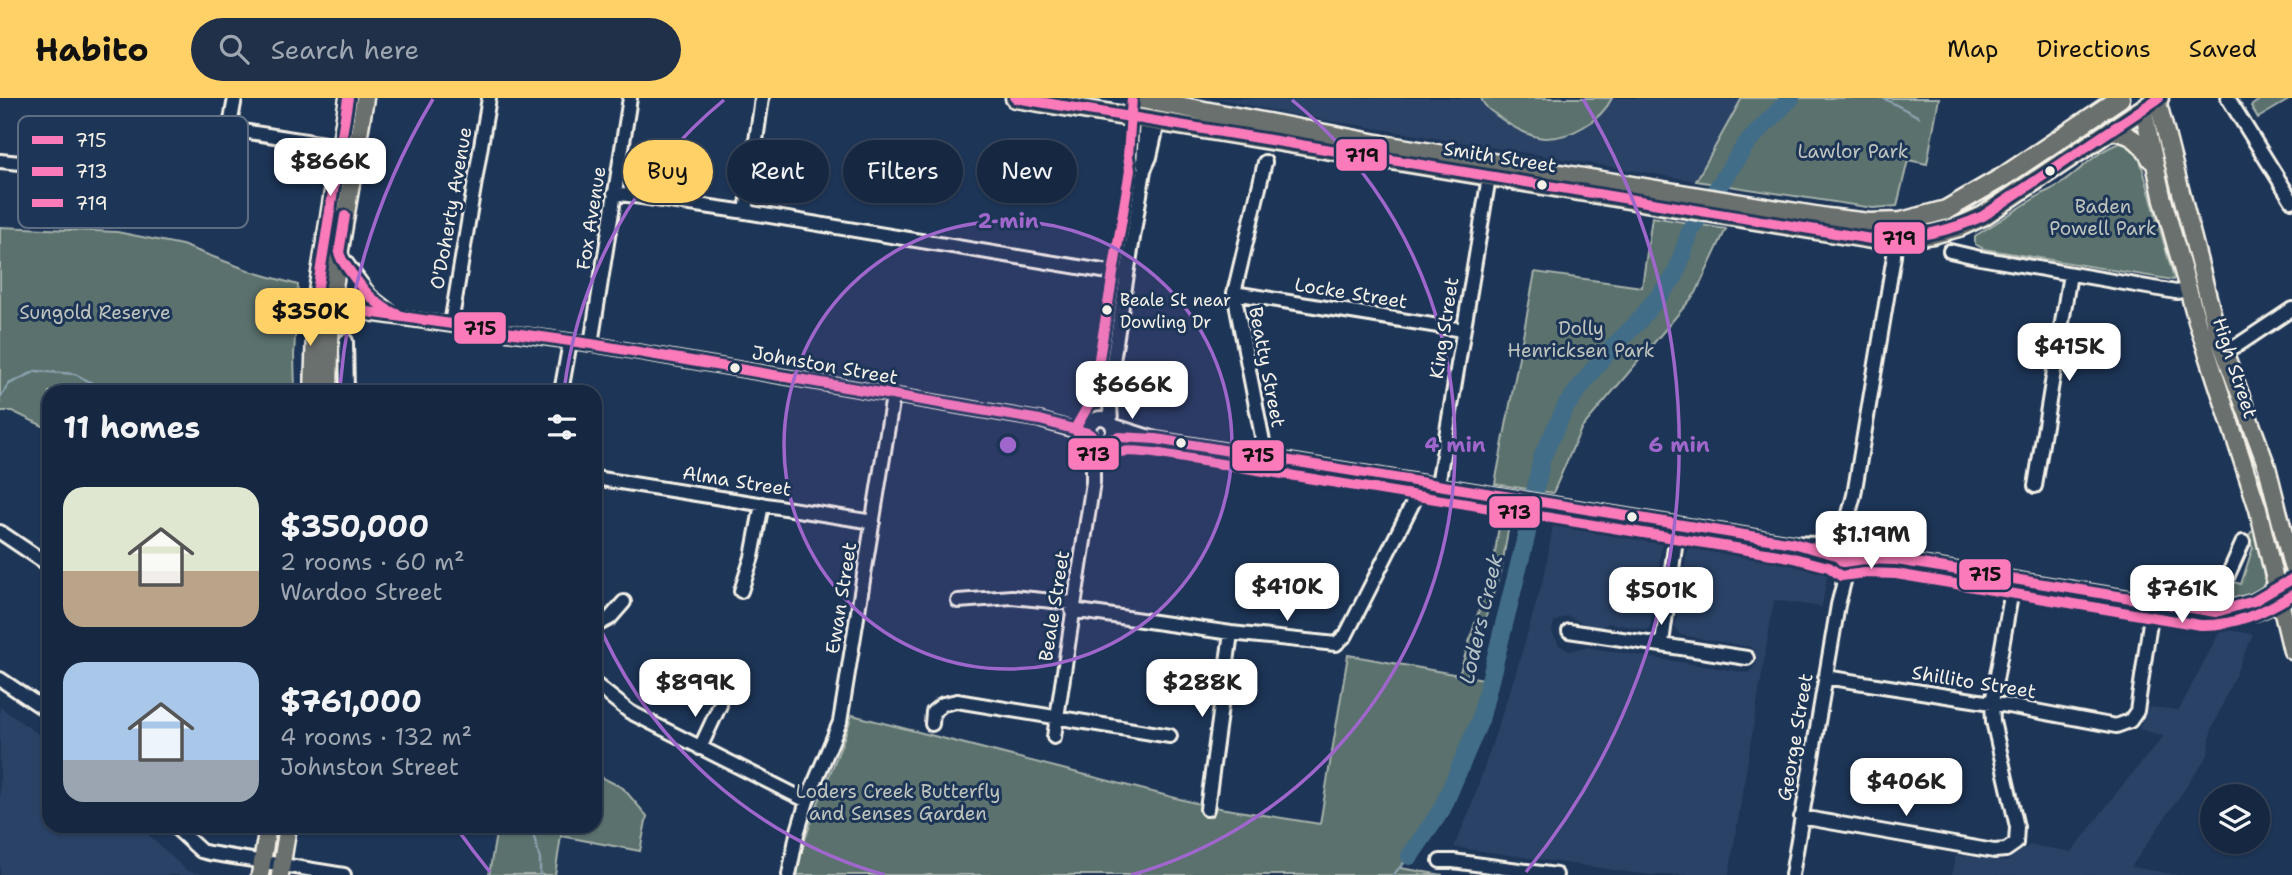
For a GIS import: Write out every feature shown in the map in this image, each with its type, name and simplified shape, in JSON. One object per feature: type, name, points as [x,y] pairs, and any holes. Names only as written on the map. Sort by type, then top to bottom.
[{"type":"highway","name":"Smith Street","points":[[1015,98],[1489,177],[1730,209],[1887,223],[1917,220],[1958,205],[2120,98]]},
{"type":"highway","name":"Smith Street","points":[[1150,99],[1685,202]]},
{"type":"highway","points":[[1150,99],[1152,121]]},
{"type":"highway","name":"Smith Street","points":[[1730,209],[1855,236],[1895,239],[1933,234],[1977,219],[2111,131],[2151,100]]},
{"type":"main road","points":[[314,385],[326,300],[340,146],[348,98]]},
{"type":"main road","points":[[329,385],[326,300],[339,253],[365,98]]},
{"type":"main road","name":"High Street","points":[[2151,100],[2157,171],[2215,381],[2245,466],[2283,595],[2292,651]]},
{"type":"main road","name":"High Street","points":[[2151,100],[2177,181],[2223,351],[2262,455],[2291,556]]},
{"type":"main road","points":[[2111,131],[2127,134],[2138,141],[2157,171]]},
{"type":"main road","points":[[261,868],[267,833]]},
{"type":"main road","points":[[281,870],[287,833]]},
{"type":"street","points":[[232,116],[235,98]]},
{"type":"street","name":"O'Doherty Avenue","points":[[451,324],[489,98]]},
{"type":"street","name":"Fox Avenue","points":[[591,344],[630,98]]},
{"type":"street","points":[[746,212],[762,98]]},
{"type":"street","points":[[2228,98],[2292,201]]},
{"type":"street","name":"Beale Street","points":[[1054,737],[1093,481],[1093,429],[1109,386],[1144,170],[1142,157],[1152,121]]},
{"type":"street","points":[[248,133],[357,149]]},
{"type":"street","points":[[0,161],[18,163]]},
{"type":"street","name":"Beatty Street","points":[[1265,162],[1234,293],[1266,457]]},
{"type":"street","name":"King Street","points":[[1438,485],[1489,177]]},
{"type":"street","points":[[614,193],[1127,275]]},
{"type":"street","name":"George Street","points":[[1792,875],[1838,605],[1895,239]]},
{"type":"street","points":[[1950,251],[2176,292],[2189,290]]},
{"type":"street","points":[[339,253],[370,296],[397,316]]},
{"type":"street","points":[[2035,486],[2070,274]]},
{"type":"street","name":"Locke Street","points":[[1234,293],[1463,330]]},
{"type":"street","name":"Johnston Street","points":[[326,300],[343,296],[397,316]]},
{"type":"street","name":"Johnston Street","points":[[326,300],[372,314],[591,344],[1093,429]]},
{"type":"street","points":[[2223,351],[2238,345],[2292,309]]},
{"type":"street","points":[[329,333],[347,316],[372,314]]},
{"type":"street","points":[[345,341],[347,385]]},
{"type":"street","points":[[562,385],[569,342]]},
{"type":"street","name":"Beale Street","points":[[1093,481],[1113,433],[1109,386]]},
{"type":"street","name":"Ewan Street","points":[[789,875],[807,802],[840,722],[893,396]]},
{"type":"street","points":[[1156,439],[1100,442],[1093,429],[1106,419],[1111,424],[1156,439],[2216,612],[2283,595],[2292,579]]},
{"type":"street","name":"Alma Street","points":[[602,479],[873,522]]},
{"type":"street","points":[[958,601],[1012,597],[1231,633],[1336,644],[1346,635],[1423,483]]},
{"type":"street","points":[[741,591],[752,557],[762,504]]},
{"type":"street","points":[[1662,643],[1678,525]]},
{"type":"street","points":[[0,532],[42,560]]},
{"type":"street","points":[[2216,612],[2219,595],[2243,542]]},
{"type":"street","points":[[1801,817],[1994,851],[2006,850],[2016,843],[2017,827],[1993,721],[1992,703],[2014,579]]},
{"type":"street","points":[[602,622],[610,618],[624,602]]},
{"type":"street","name":"Shillito Street","points":[[1825,677],[2116,726],[2130,721],[2137,711],[2153,602]]},
{"type":"street","points":[[1569,631],[1747,657]]},
{"type":"street","points":[[1206,809],[1231,633]]},
{"type":"street","points":[[0,679],[42,707]]},
{"type":"street","points":[[602,690],[631,712],[807,802]]},
{"type":"street","points":[[932,724],[933,712],[943,704],[957,701],[1170,736]]},
{"type":"street","points":[[700,748],[720,705]]},
{"type":"street","points":[[182,833],[201,851],[261,868],[344,875]]},
{"type":"street","points":[[1440,861],[1556,875]]},
{"type":"shaded area","points":[[1216,98],[1742,98],[1696,181],[1295,115]]},
{"type":"shaded area","points":[[1554,519],[1663,537],[1650,627],[1646,630],[1610,623],[1590,626],[1567,616],[1554,622],[1552,632],[1559,645],[1570,651],[1585,647],[1748,673],[1756,665],[1757,656],[1751,647],[1680,635],[1675,627],[1688,547],[1696,542],[1823,564],[1828,570],[1822,607],[1774,600],[1729,875],[1649,875],[1454,847],[1470,810],[1517,669],[1545,573]]},
{"type":"shaded area","points":[[2221,629],[2253,634],[2211,731],[2208,755],[2131,867],[2179,875],[1952,875],[1956,855],[2006,862],[2030,845],[2072,852],[2164,736],[2139,729],[2149,707],[2179,710]]},
{"type":"shaded area","points":[[0,707],[42,737],[42,833],[146,833],[187,871],[208,875],[0,875]]},
{"type":"green space","points":[[1481,98],[1612,98],[1600,114],[1583,127],[1554,138],[1544,138],[1509,124],[1488,109]]},
{"type":"green space","name":"Lawlor Park","points":[[1742,98],[1939,98],[1927,164],[1908,160],[1897,206],[1873,208],[1696,181]]},
{"type":"green space","points":[[2262,98],[2292,98],[2258,118],[2251,106]]},
{"type":"green space","name":"Baden Powell Park","points":[[2120,143],[2131,146],[2139,156],[2173,280],[1984,249],[1975,244],[1975,236],[2054,188],[2100,153]]},
{"type":"green space","name":"Dolly Henricksen Park","points":[[1652,217],[1726,229],[1696,293],[1581,429],[1553,493],[1495,484],[1535,272],[1642,287]]},
{"type":"green space","name":"Sungold Reserve","points":[[0,227],[117,232],[182,245],[253,272],[298,285],[295,385],[42,385],[42,426],[12,411],[0,411]]},
{"type":"green space","name":"Loders Creek Butterfly and Senses Garden","points":[[1501,511],[1511,513],[1502,566],[1467,676],[1489,680],[1483,705],[1456,780],[1431,826],[1400,868],[1443,875],[796,875],[814,814],[852,715],[1207,806],[1320,824],[1348,655],[1459,675],[1494,561]]},
{"type":"green space","points":[[2256,531],[2265,583],[2255,594],[2232,600],[2228,596],[2228,590],[2233,582],[2241,584],[2253,547],[2247,541],[2251,532]]},
{"type":"green space","points":[[602,778],[623,788],[647,816],[640,851],[561,836],[555,875],[489,875],[496,833],[602,833]]},
{"type":"waterway","name":"Loders Creek","points":[[1410,856],[1442,809],[1480,720],[1526,537],[1542,457],[1566,406],[1602,358],[1638,322],[1675,276],[1691,229],[1746,144],[1791,98]]},
{"type":"waterway","points":[[1883,98],[1919,117]]},
{"type":"waterway","name":"Loders Creek","points":[[0,398],[9,384],[36,371],[75,374],[96,385]]},
{"type":"waterway","name":"Loders Creek","points":[[533,833],[540,859],[540,875]]},
{"type":"waterway","name":"Loders Creek","points":[[1393,875],[1410,856]]},
{"type":"transit line","name":"715","points":[[348,98],[316,298],[340,308],[591,344],[1040,420],[1088,433],[1100,442],[1119,437],[1156,439],[1793,543],[1836,555],[1843,562],[1864,559],[1897,560],[2216,612],[2254,601],[2292,579]]},
{"type":"transit line","name":"719","points":[[1015,98],[1871,239],[1928,234],[1983,216],[2159,98]]},
{"type":"transit line","name":"713","points":[[1132,98],[1128,156],[1130,170],[1095,383],[1088,406],[1076,427],[1081,445],[1091,453],[1154,453],[1790,557],[1829,567],[1841,576],[1865,573],[1896,574],[2200,625],[2213,625],[2248,617],[2292,595]]},
{"type":"transit line","name":"715","points":[[345,216],[339,253],[342,260],[375,301],[402,316]]},
{"type":"place","name":"Beale St near Dowling Dr","points":[[1107,310]]}]
